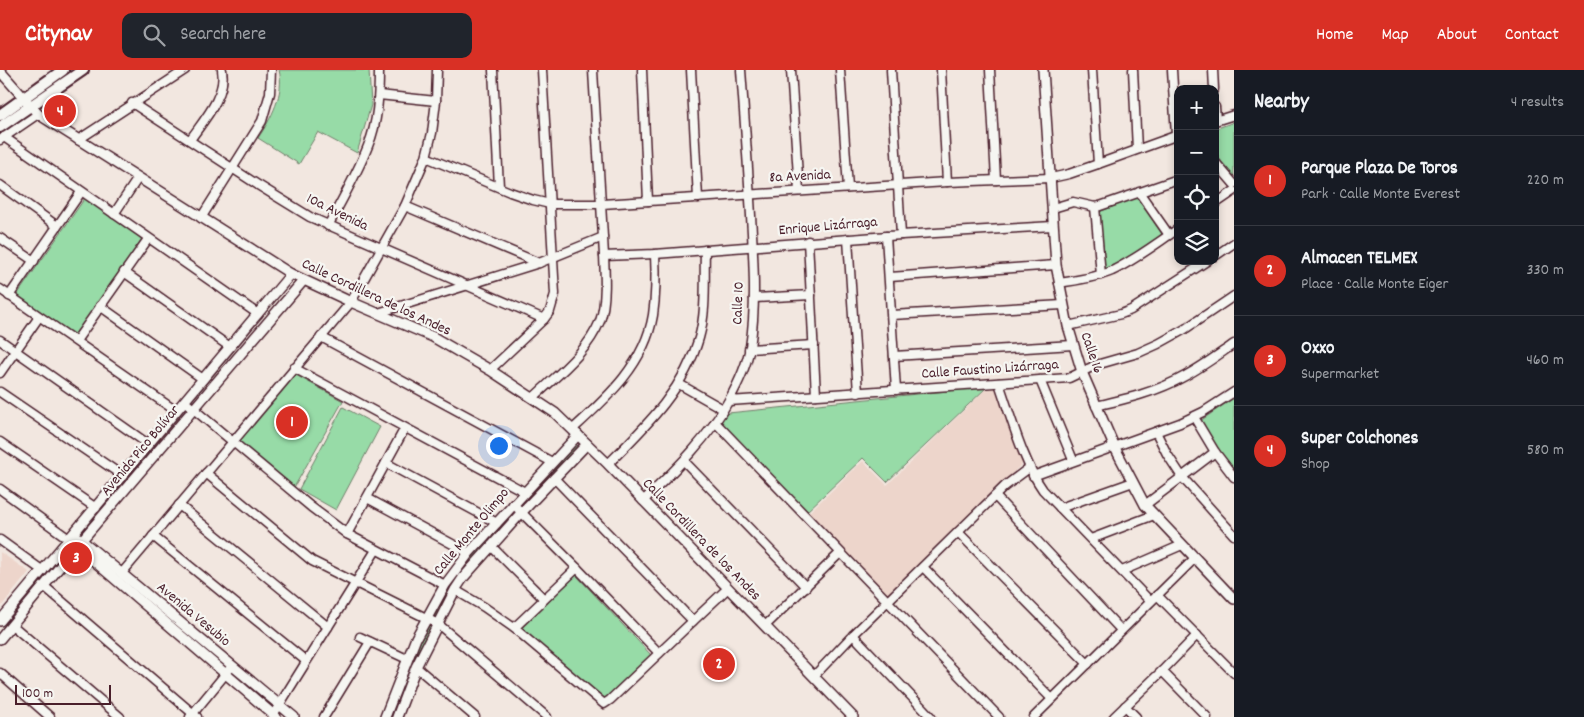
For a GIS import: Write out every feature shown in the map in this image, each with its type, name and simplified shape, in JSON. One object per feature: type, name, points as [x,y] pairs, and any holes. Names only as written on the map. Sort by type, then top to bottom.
[{"type":"main road","points":[[1,135],[27,101],[63,70]]},
{"type":"main road","points":[[0,115],[83,70]]},
{"type":"street","name":"Calle Cordillera de los Andes","points":[[0,70],[38,114],[291,274],[433,337],[490,370],[555,413],[608,464],[853,717]]},
{"type":"street","points":[[78,140],[185,70]]},
{"type":"street","points":[[190,140],[218,96],[223,75],[222,70]]},
{"type":"street","points":[[201,218],[262,121],[270,93],[271,70]]},
{"type":"street","points":[[328,226],[369,145],[379,95],[379,70]]},
{"type":"street","points":[[122,573],[351,302],[405,206],[426,157],[432,133],[437,70]]},
{"type":"street","points":[[493,70],[499,187]]},
{"type":"street","points":[[490,370],[544,319],[550,311],[555,294],[542,70]]},
{"type":"street","points":[[533,398],[584,348],[600,322],[603,310],[604,256],[602,204],[593,70]]},
{"type":"street","points":[[642,70],[648,201]]},
{"type":"street","points":[[691,70],[698,198]]},
{"type":"street","name":"Calle 10","points":[[643,500],[684,461],[715,422],[729,401],[749,349],[754,298],[753,247],[741,70]]},
{"type":"street","points":[[791,70],[799,191]]},
{"type":"street","points":[[840,70],[848,188]]},
{"type":"street","points":[[891,70],[901,235]]},
{"type":"street","points":[[941,70],[947,182]]},
{"type":"street","points":[[990,70],[996,180]]},
{"type":"street","name":"Calle 16","points":[[1043,70],[1056,265],[1063,306],[1082,372],[1114,446],[1146,505],[1234,598]]},
{"type":"street","points":[[1092,70],[1098,164]]},
{"type":"street","points":[[1133,70],[1137,149]]},
{"type":"street","points":[[1172,70],[1177,130]]},
{"type":"street","points":[[1213,70],[1214,85]]},
{"type":"street","points":[[379,95],[436,101]]},
{"type":"street","name":"10a Avenida","points":[[132,103],[285,202],[328,226],[544,319]]},
{"type":"street","points":[[38,114],[1,135],[258,314]]},
{"type":"street","points":[[1219,119],[1234,114]]},
{"type":"street","name":"8a Avenida","points":[[426,157],[499,187],[550,204],[602,204],[947,182],[1051,178],[1069,174],[1174,136]]},
{"type":"street","points":[[1219,167],[1234,184]]},
{"type":"street","points":[[114,214],[138,178]]},
{"type":"street","points":[[1053,208],[1073,202],[1095,207],[1174,180]]},
{"type":"street","points":[[0,185],[57,226]]},
{"type":"street","points":[[1219,201],[1234,191]]},
{"type":"street","points":[[9,296],[81,192]]},
{"type":"street","points":[[1139,192],[1169,235]]},
{"type":"street","points":[[405,206],[539,263]]},
{"type":"street","points":[[1095,207],[1101,275]]},
{"type":"street","name":"Enrique Lizárraga","points":[[604,256],[1053,226]]},
{"type":"street","points":[[1059,284],[1101,275],[1130,260],[1174,232]]},
{"type":"street","points":[[886,236],[896,390]]},
{"type":"street","points":[[0,238],[34,260]]},
{"type":"street","points":[[378,313],[554,258],[603,238]]},
{"type":"street","points":[[76,341],[148,239]]},
{"type":"street","points":[[848,239],[858,393]]},
{"type":"street","points":[[808,242],[816,395]]},
{"type":"street","points":[[1219,253],[1234,244]]},
{"type":"street","points":[[608,464],[640,432],[679,384],[690,362],[699,338],[701,326],[705,250]]},
{"type":"street","points":[[575,432],[621,382],[634,364],[643,346],[653,315],[655,254]]},
{"type":"street","points":[[890,277],[1056,265]]},
{"type":"street","points":[[1068,326],[1131,310],[1201,265]]},
{"type":"street","points":[[124,272],[230,348]]},
{"type":"street","name":"Avenida Pico Bolívar","points":[[0,621],[291,274]]},
{"type":"street","name":"Avenida Pico Bolívar","points":[[0,639],[304,281]]},
{"type":"street","points":[[0,289],[176,411]]},
{"type":"street","points":[[754,298],[811,295]]},
{"type":"street","name":"Calle Faustino Lizárraga","points":[[729,401],[1069,378],[1096,365],[1138,353],[1153,346],[1178,333],[1234,296]]},
{"type":"street","points":[[100,306],[202,379]]},
{"type":"street","points":[[892,315],[1063,306]]},
{"type":"street","points":[[0,374],[39,317]]},
{"type":"street","points":[[322,337],[552,462]]},
{"type":"street","points":[[0,340],[148,444]]},
{"type":"street","points":[[1096,406],[1147,393],[1169,384],[1199,368],[1234,344]]},
{"type":"street","points":[[749,349],[814,345]]},
{"type":"street","points":[[894,356],[1073,345]]},
{"type":"street","points":[[294,368],[525,492]]},
{"type":"street","points":[[1040,380],[1073,460]]},
{"type":"street","points":[[999,383],[1031,472],[1043,490],[1150,601]]},
{"type":"street","points":[[679,384],[723,409]]},
{"type":"street","points":[[0,392],[122,476]]},
{"type":"street","points":[[814,676],[887,601],[1012,479],[1156,432],[1194,417],[1234,392]]},
{"type":"street","points":[[184,402],[311,507],[348,534],[445,585]]},
{"type":"street","points":[[1194,417],[1215,452],[1234,477]]},
{"type":"street","points":[[715,422],[999,717]]},
{"type":"street","points":[[348,534],[406,428]]},
{"type":"street","name":"Calle Monte Olimpo","points":[[385,717],[407,659],[426,618],[445,585],[469,553],[552,462],[575,432]]},
{"type":"street","points":[[1156,432],[1182,477],[1234,535]]},
{"type":"street","points":[[0,442],[96,508]]},
{"type":"street","name":"Calle Monte Olimpo","points":[[399,716],[416,668],[455,590],[478,560],[587,444]]},
{"type":"street","points":[[1146,505],[1215,452]]},
{"type":"street","points":[[684,461],[806,587]]},
{"type":"street","points":[[386,463],[497,523]]},
{"type":"street","points":[[206,473],[319,566],[438,624],[547,717]]},
{"type":"street","points":[[554,478],[693,621]]},
{"type":"street","points":[[1060,508],[1133,482]]},
{"type":"street","points":[[0,490],[72,537]]},
{"type":"street","points":[[995,496],[1121,630]]},
{"type":"street","points":[[367,498],[469,553]]},
{"type":"street","points":[[513,504],[659,653]]},
{"type":"street","points":[[179,505],[328,627]]},
{"type":"street","points":[[1091,539],[1154,515]]},
{"type":"street","points":[[958,532],[1088,664]]},
{"type":"street","points":[[153,536],[306,661]]},
{"type":"street","name":"Avenida Vesubio","points":[[72,537],[225,675],[274,716]]},
{"type":"street","points":[[0,540],[43,570]]},
{"type":"street","name":"Avenida Vesubio","points":[[79,544],[122,573],[294,717]]},
{"type":"street","points":[[1122,572],[1182,545]]},
{"type":"street","points":[[491,546],[544,599]]},
{"type":"street","points":[[274,716],[306,661],[376,550]]},
{"type":"street","points":[[764,626],[840,553]]},
{"type":"street","points":[[1034,717],[1195,558]]},
{"type":"street","points":[[923,567],[1052,700]]},
{"type":"street","points":[[514,628],[577,568]]},
{"type":"street","points":[[44,586],[193,716],[232,666]]},
{"type":"street","points":[[455,590],[514,628],[601,702],[606,704],[728,588]]},
{"type":"street","points":[[1157,595],[1234,674]]},
{"type":"street","points":[[12,625],[120,717]]},
{"type":"street","points":[[853,635],[931,717]]},
{"type":"street","points":[[1114,717],[1197,635]]},
{"type":"street","points":[[360,637],[407,659]]},
{"type":"street","points":[[324,717],[370,642]]},
{"type":"street","points":[[416,668],[474,717]]},
{"type":"street","points":[[1162,671],[1207,717]]},
{"type":"street","points":[[0,674],[50,717]]},
{"type":"street","points":[[1125,706],[1136,717]]},
{"type":"shaded area","points":[[988,387],[997,389],[1025,461],[887,595],[806,515],[863,461],[887,485]]},
{"type":"shaded area","points":[[0,552],[29,572],[0,608]]},
{"type":"green space","points":[[279,70],[369,70],[371,105],[357,153],[318,132],[299,164],[258,138],[276,106],[280,88]]},
{"type":"green space","points":[[1234,122],[1234,176],[1219,157],[1219,128]]},
{"type":"green space","points":[[1137,197],[1162,234],[1118,265],[1104,270],[1099,212]]},
{"type":"green space","points":[[85,198],[142,239],[76,337],[17,295]]},
{"type":"green space","points":[[294,374],[343,401],[292,491],[235,442]]},
{"type":"green space","points":[[987,387],[887,482],[863,458],[805,513],[719,423],[728,413]]},
{"type":"green space","points":[[1234,398],[1234,471],[1217,451],[1200,421]]},
{"type":"green space","points":[[343,407],[380,427],[336,510],[299,489]]},
{"type":"green space","points":[[575,443],[578,447],[522,509],[518,506]]},
{"type":"green space","points":[[513,513],[516,515],[461,576],[394,717],[389,717],[408,665],[457,573]]},
{"type":"green space","points":[[576,575],[651,655],[605,702],[519,631]]},
{"type":"place","name":"Super Colchones","points":[[60,111]]},
{"type":"place","name":"Parque Plaza De Toros","points":[[292,422]]},
{"type":"place","name":"Oxxo","points":[[76,558]]},
{"type":"place","name":"Almacen TELMEX","points":[[719,664]]}]
